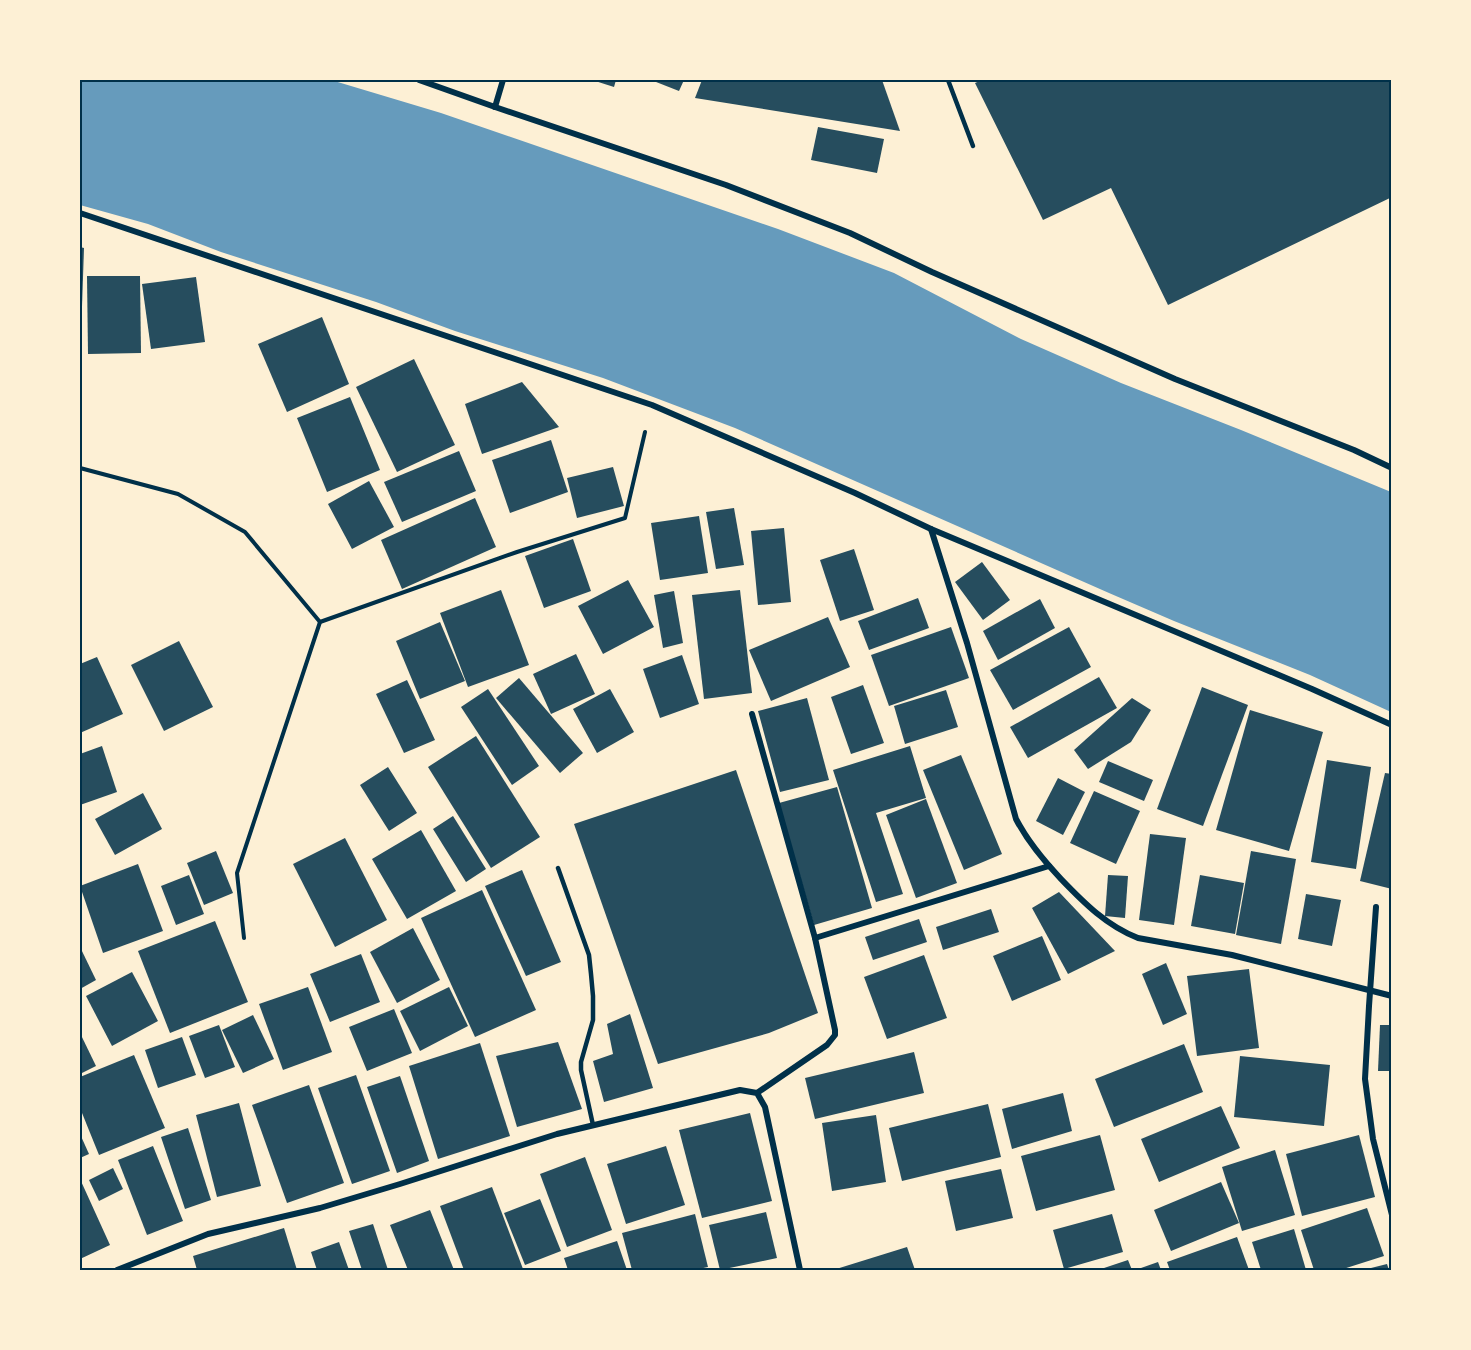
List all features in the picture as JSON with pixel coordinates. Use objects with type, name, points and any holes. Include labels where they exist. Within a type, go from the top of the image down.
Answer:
[{"type":"street","points":[[419,80],[726,185],[850,233],[932,272],[1154,370],[1354,450],[1392,468]]},
{"type":"street","points":[[495,107],[503,80]]},
{"type":"street","points":[[80,213],[652,405],[931,529],[1312,689],[1392,725]]},
{"type":"street","points":[[931,529],[967,643],[1016,819],[1025,837],[1084,903],[1124,933],[1138,938],[1232,955],[1392,996]]},
{"type":"street","points":[[117,1270],[207,1234],[320,1208],[557,1134],[740,1090],[757,1093],[827,1045],[836,1030],[815,938],[752,714]]},
{"type":"street","points":[[815,938],[1049,866]]},
{"type":"street","points":[[1376,907],[1365,1079],[1373,1139],[1392,1215]]},
{"type":"street","points":[[757,1093],[765,1107],[800,1270]]},
{"type":"lane","points":[[948,80],[973,146]]},
{"type":"lane","points":[[558,868],[589,955],[593,1020],[581,1062],[581,1070],[593,1125]]},
{"type":"path","points":[[320,622],[517,552],[625,518],[652,405]]},
{"type":"path","points":[[80,468],[178,494],[245,532],[320,622]]},
{"type":"path","points":[[244,938],[237,873],[320,622]]},
{"type":"water","points":[[80,80],[331,80],[441,113],[778,229],[894,273],[1021,339],[1121,383],[1391,492],[1391,712],[1310,675],[1109,593],[735,428],[603,378],[221,252],[148,224],[80,205]]},
{"type":"building","points":[[592,80],[616,80],[614,87]]},
{"type":"building","points":[[651,80],[684,80],[679,91]]},
{"type":"building","points":[[702,80],[882,80],[900,131],[695,98]]},
{"type":"building","points":[[982,80],[1392,80],[1392,197],[1168,305],[1111,188],[1043,220],[975,83]]},
{"type":"building","points":[[818,127],[884,139],[877,173],[811,160]]},
{"type":"building","points":[[80,247],[84,248],[81,336],[80,336]]},
{"type":"building","points":[[87,276],[140,276],[141,353],[88,354]]},
{"type":"building","points":[[196,277],[205,342],[151,349],[142,284]]},
{"type":"building","points":[[322,317],[349,384],[287,412],[258,344]]},
{"type":"building","points":[[414,359],[455,445],[397,472],[356,387]]},
{"type":"building","points":[[522,382],[559,427],[482,454],[465,404]]},
{"type":"building","points":[[350,397],[380,470],[327,492],[297,418]]},
{"type":"building","points":[[551,440],[568,492],[510,513],[492,460]]},
{"type":"building","points":[[459,451],[476,491],[402,522],[384,482]]},
{"type":"building","points":[[613,467],[624,506],[577,518],[567,478]]},
{"type":"building","points":[[369,481],[394,527],[352,549],[328,504]]},
{"type":"building","points":[[475,498],[496,547],[402,589],[381,540]]},
{"type":"building","points":[[734,508],[744,565],[716,569],[706,512]]},
{"type":"building","points":[[699,516],[708,573],[660,580],[651,523]]},
{"type":"building","points":[[784,528],[791,602],[758,605],[751,531]]},
{"type":"building","points":[[573,539],[591,591],[544,608],[525,556]]},
{"type":"building","points":[[854,549],[874,610],[840,621],[820,560]]},
{"type":"building","points":[[982,562],[1010,600],[983,620],[955,582]]},
{"type":"building","points":[[628,580],[654,627],[603,654],[578,606]]},
{"type":"building","points":[[501,590],[529,665],[468,687],[440,613]]},
{"type":"building","points":[[740,590],[752,693],[704,699],[692,595]]},
{"type":"building","points":[[674,591],[683,643],[663,648],[654,595]]},
{"type":"building","points":[[918,598],[929,628],[869,650],[858,621]]},
{"type":"building","points":[[1040,599],[1055,628],[998,660],[983,631]]},
{"type":"building","points":[[828,617],[850,667],[771,701],[749,650]]},
{"type":"building","points":[[440,622],[465,681],[420,699],[396,641]]},
{"type":"building","points":[[951,627],[969,678],[889,706],[871,655]]},
{"type":"building","points":[[1069,627],[1091,667],[1013,710],[990,670]]},
{"type":"building","points":[[179,641],[213,707],[164,731],[131,665]]},
{"type":"building","points":[[576,654],[595,694],[551,714],[533,674]]},
{"type":"building","points":[[682,655],[699,704],[660,718],[643,669]]},
{"type":"building","points":[[97,657],[123,714],[80,733],[80,664]]},
{"type":"building","points":[[1099,677],[1117,708],[1028,758],[1010,727]]},
{"type":"building","points":[[519,678],[583,753],[560,773],[496,698]]},
{"type":"building","points":[[407,680],[435,740],[404,753],[376,694]]},
{"type":"building","points":[[863,685],[884,743],[851,754],[831,697]]},
{"type":"building","points":[[1202,687],[1248,705],[1203,826],[1157,809]]},
{"type":"building","points":[[488,689],[539,766],[512,785],[461,707]]},
{"type":"building","points":[[610,689],[634,732],[597,753],[573,709]]},
{"type":"building","points":[[946,690],[958,727],[905,744],[894,706]]},
{"type":"building","points":[[807,698],[829,780],[780,792],[758,711]]},
{"type":"building","points":[[1132,698],[1151,710],[1131,742],[1088,769],[1074,750]]},
{"type":"building","points":[[1250,710],[1323,732],[1289,851],[1216,830]]},
{"type":"building","points":[[476,736],[540,837],[491,868],[428,767]]},
{"type":"building","points":[[102,746],[117,792],[80,805],[80,754]]},
{"type":"building","points":[[910,746],[926,798],[876,813],[903,894],[876,902],[833,770]]},
{"type":"building","points":[[961,755],[1002,854],[964,870],[923,770]]},
{"type":"building","points":[[1327,760],[1371,767],[1356,869],[1311,862]]},
{"type":"building","points":[[1108,761],[1153,780],[1144,801],[1099,782]]},
{"type":"building","points":[[388,767],[417,813],[389,831],[360,785]]},
{"type":"building","points":[[736,770],[818,1013],[769,1033],[658,1064],[574,824]]},
{"type":"building","points":[[1385,773],[1392,774],[1392,889],[1360,881]]},
{"type":"building","points":[[1058,778],[1085,792],[1063,835],[1036,821]]},
{"type":"building","points":[[837,787],[872,908],[814,925],[779,803]]},
{"type":"building","points":[[1094,791],[1140,811],[1116,864],[1070,843]]},
{"type":"building","points":[[143,793],[162,829],[115,855],[95,819]]},
{"type":"building","points":[[926,799],[957,883],[916,898],[886,815]]},
{"type":"building","points":[[453,816],[486,869],[466,882],[433,829]]},
{"type":"building","points":[[421,830],[456,891],[407,919],[372,859]]},
{"type":"building","points":[[1150,834],[1186,838],[1174,925],[1139,920]]},
{"type":"building","points":[[345,838],[387,920],[335,947],[293,864]]},
{"type":"building","points":[[216,851],[233,893],[204,905],[187,863]]},
{"type":"building","points":[[1251,851],[1296,859],[1281,944],[1236,935]]},
{"type":"building","points":[[138,864],[163,931],[103,953],[80,886]]},
{"type":"building","points":[[522,870],[561,962],[526,976],[485,886]]},
{"type":"building","points":[[189,875],[204,914],[176,925],[161,886]]},
{"type":"building","points":[[1108,875],[1128,876],[1125,918],[1105,916]]},
{"type":"building","points":[[1200,875],[1244,883],[1235,934],[1191,926]]},
{"type":"building","points":[[482,890],[536,1010],[475,1037],[421,918]]},
{"type":"building","points":[[1059,892],[1115,951],[1068,974],[1032,908]]},
{"type":"building","points":[[1306,894],[1341,900],[1332,946],[1298,939]]},
{"type":"building","points":[[991,909],[999,932],[943,950],[936,927]]},
{"type":"building","points":[[919,919],[927,942],[873,960],[865,937]]},
{"type":"building","points":[[215,921],[248,1002],[170,1033],[138,951]]},
{"type":"building","points":[[413,928],[440,980],[397,1003],[370,952]]},
{"type":"building","points":[[1042,936],[1061,980],[1012,1001],[993,956]]},
{"type":"building","points":[[80,947],[96,980],[80,989]]},
{"type":"building","points":[[361,954],[380,1002],[330,1022],[310,974]]},
{"type":"building","points":[[924,955],[947,1018],[887,1039],[864,977]]},
{"type":"building","points":[[1166,963],[1187,1014],[1163,1025],[1142,974]]},
{"type":"building","points":[[1249,969],[1259,1048],[1197,1056],[1187,976]]},
{"type":"building","points":[[132,972],[158,1021],[112,1046],[86,996]]},
{"type":"building","points":[[308,987],[332,1052],[283,1070],[259,1004]]},
{"type":"building","points":[[449,987],[468,1026],[420,1051],[400,1011]]},
{"type":"building","points":[[394,1009],[412,1053],[367,1071],[349,1027]]},
{"type":"building","points":[[630,1014],[653,1088],[604,1102],[593,1061],[613,1054],[607,1024]]},
{"type":"building","points":[[253,1015],[274,1059],[243,1073],[222,1030]]},
{"type":"building","points":[[219,1025],[235,1067],[205,1078],[189,1036]]},
{"type":"building","points":[[1380,1025],[1392,1025],[1392,1071],[1378,1071]]},
{"type":"building","points":[[80,1033],[96,1066],[80,1074]]},
{"type":"building","points":[[182,1037],[196,1075],[158,1088],[145,1050]]},
{"type":"building","points":[[558,1042],[582,1109],[517,1127],[496,1056]]},
{"type":"building","points":[[480,1043],[510,1136],[438,1159],[409,1066]]},
{"type":"building","points":[[1184,1044],[1203,1092],[1114,1127],[1095,1079]]},
{"type":"building","points":[[914,1052],[924,1093],[815,1119],[805,1078]]},
{"type":"building","points":[[134,1055],[165,1128],[99,1155],[80,1108],[80,1077]]},
{"type":"building","points":[[1240,1056],[1330,1065],[1324,1126],[1234,1117]]},
{"type":"building","points":[[356,1075],[390,1171],[352,1184],[318,1088]]},
{"type":"building","points":[[400,1076],[429,1161],[397,1173],[367,1087]]},
{"type":"building","points":[[309,1085],[344,1183],[287,1203],[252,1105]]},
{"type":"building","points":[[1063,1093],[1072,1131],[1012,1149],[1002,1109]]},
{"type":"building","points":[[239,1103],[261,1186],[217,1197],[196,1115]]},
{"type":"building","points":[[988,1104],[1001,1157],[902,1181],[889,1128]]},
{"type":"building","points":[[1221,1106],[1240,1148],[1159,1182],[1141,1139]]},
{"type":"building","points":[[750,1113],[772,1201],[702,1218],[679,1130]]},
{"type":"building","points":[[876,1115],[886,1182],[832,1191],[822,1123]]},
{"type":"building","points":[[188,1128],[211,1200],[185,1209],[161,1137]]},
{"type":"building","points":[[80,1134],[89,1154],[80,1158]]},
{"type":"building","points":[[1100,1135],[1115,1190],[1036,1211],[1021,1156]]},
{"type":"building","points":[[1359,1135],[1375,1197],[1302,1216],[1286,1154]]},
{"type":"building","points":[[153,1146],[183,1221],[147,1235],[118,1160]]},
{"type":"building","points":[[666,1146],[685,1205],[626,1224],[607,1164]]},
{"type":"building","points":[[1275,1150],[1295,1215],[1242,1231],[1222,1167]]},
{"type":"building","points":[[585,1157],[612,1230],[567,1247],[540,1174]]},
{"type":"building","points":[[113,1168],[123,1189],[99,1201],[89,1180]]},
{"type":"building","points":[[1001,1169],[1013,1218],[956,1231],[945,1181]]},
{"type":"building","points":[[80,1179],[110,1245],[80,1259]]},
{"type":"building","points":[[1221,1182],[1239,1223],[1171,1251],[1154,1210]]},
{"type":"building","points":[[492,1187],[523,1269],[464,1270],[440,1206]]},
{"type":"building","points":[[540,1199],[561,1251],[525,1265],[504,1213]]},
{"type":"building","points":[[1367,1208],[1384,1256],[1340,1270],[1314,1270],[1301,1230]]},
{"type":"building","points":[[430,1210],[454,1270],[408,1270],[390,1225]]},
{"type":"building","points":[[766,1212],[777,1258],[720,1270],[709,1225]]},
{"type":"building","points":[[695,1214],[708,1267],[694,1270],[632,1270],[622,1233]]},
{"type":"building","points":[[1112,1214],[1123,1252],[1064,1269],[1053,1230]]},
{"type":"building","points":[[373,1224],[388,1270],[362,1270],[349,1231]]},
{"type":"building","points":[[284,1228],[297,1270],[197,1270],[193,1256]]},
{"type":"building","points":[[1294,1229],[1306,1270],[1261,1270],[1252,1242]]},
{"type":"building","points":[[1237,1237],[1249,1270],[1170,1270],[1167,1262]]},
{"type":"building","points":[[617,1241],[627,1270],[568,1270],[564,1258]]},
{"type":"building","points":[[339,1242],[349,1270],[317,1270],[311,1252]]},
{"type":"building","points":[[907,1247],[915,1270],[833,1270]]},
{"type":"building","points":[[1128,1260],[1132,1270],[1098,1270]]},
{"type":"building","points":[[1158,1262],[1161,1270],[1141,1270],[1141,1268]]},
{"type":"building","points":[[1387,1264],[1389,1270],[1363,1270]]}]
